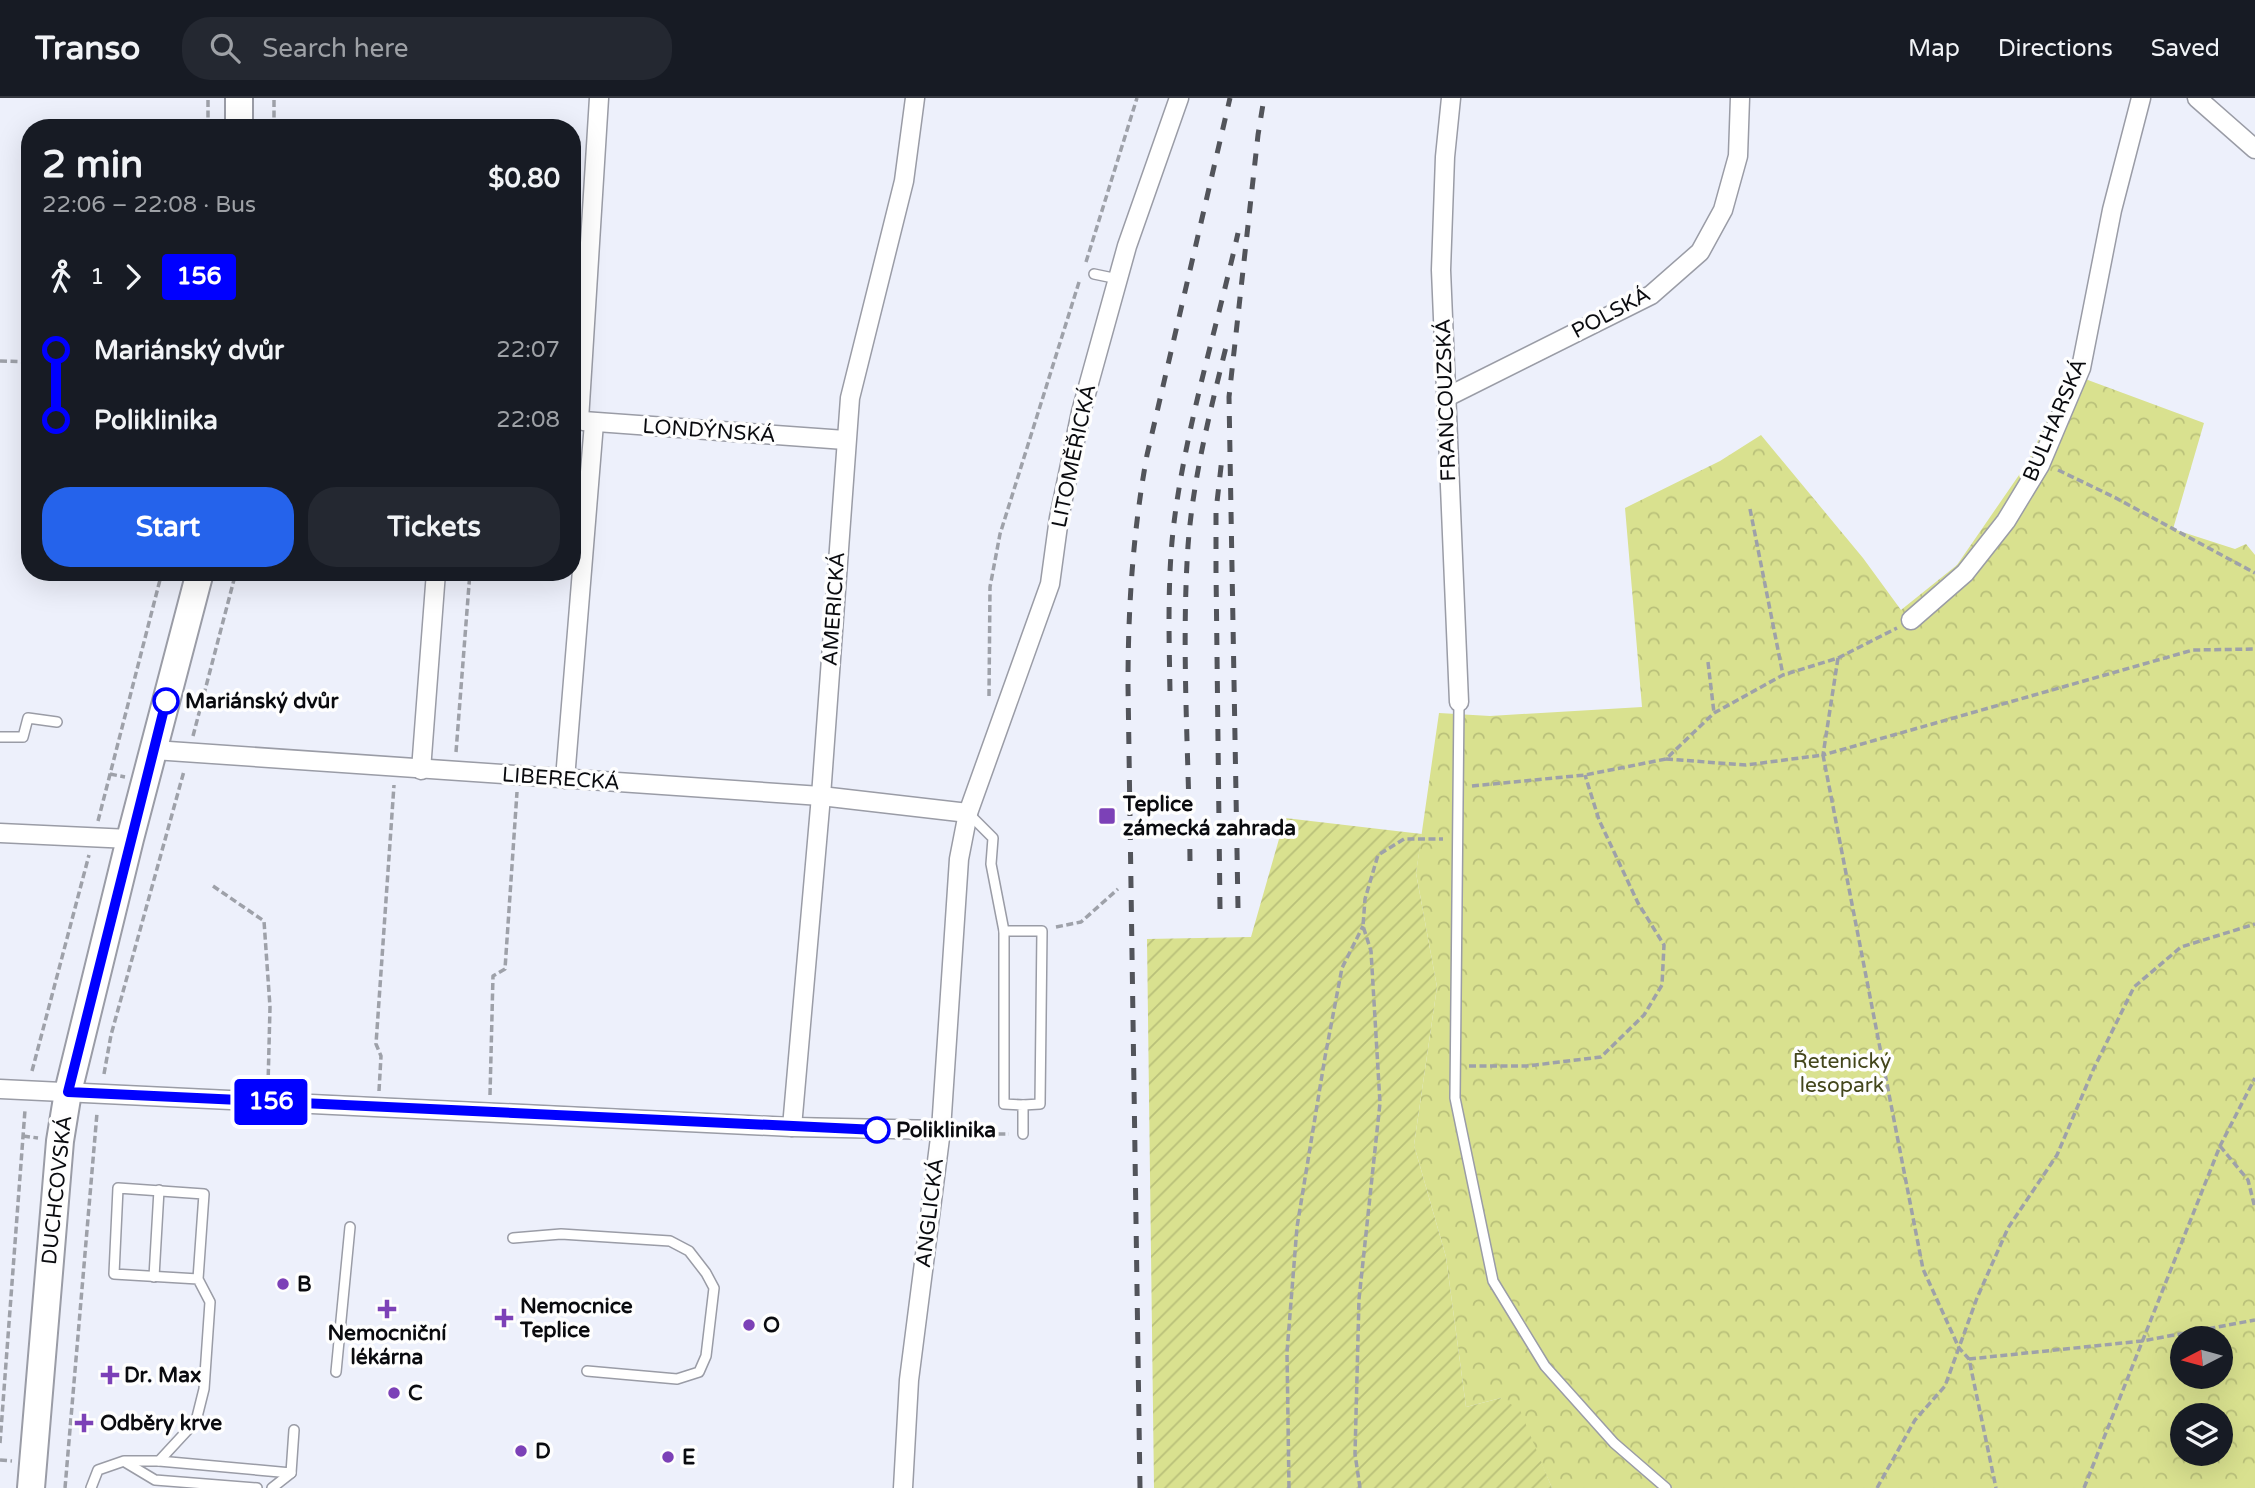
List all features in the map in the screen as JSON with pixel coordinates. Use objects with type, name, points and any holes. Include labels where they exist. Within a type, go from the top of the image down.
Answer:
[{"type":"street","points":[[239,98],[239,119]]},
{"type":"street","points":[[581,442],[599,98]]},
{"type":"street","name":"AMERICKÁ","points":[[792,1127],[821,796],[850,398],[904,181],[915,98]]},
{"type":"street","name":"LITOMĚŘICKÁ","points":[[968,813],[1050,584],[1059,518],[1081,412],[1127,246],[1179,98]]},
{"type":"street","name":"FRANCOUZSKÁ","points":[[1451,98],[1445,157],[1441,270],[1459,702]]},
{"type":"street","name":"POLSKÁ","points":[[1445,398],[1651,295],[1700,252],[1723,210],[1738,156],[1740,98]]},
{"type":"street","name":"BULHARSKÁ","points":[[1911,620],[1965,573],[2006,521],[2040,465],[2081,368],[2112,210],[2141,98]]},
{"type":"street","points":[[2197,98],[2255,149]]},
{"type":"street","name":"LONDÝNSKÁ","points":[[582,421],[845,440]]},
{"type":"street","name":"DUCHCOVSKÁ","points":[[31,1488],[60,1141],[68,1092],[130,839],[198,581]]},
{"type":"street","points":[[421,770],[435,581]]},
{"type":"street","points":[[565,779],[574,581]]},
{"type":"street","name":"LIBERECKÁ","points":[[154,750],[821,796],[968,813]]},
{"type":"street","name":"ANGLICKÁ","points":[[903,1488],[909,1380],[941,1130],[959,859],[968,813]]},
{"type":"street","points":[[0,833],[130,839]]},
{"type":"street","points":[[0,1089],[792,1127],[941,1130]]},
{"type":"lane","points":[[1094,274],[1118,279]]},
{"type":"lane","points":[[1459,702],[1455,1098],[1493,1281],[1545,1366],[1614,1443],[1666,1488]]},
{"type":"lane","points":[[0,737],[23,737],[28,718],[57,722]]},
{"type":"lane","points":[[968,813],[993,838],[991,864],[1004,931],[1004,1104],[1040,1104],[1042,931],[1004,931]]},
{"type":"lane","points":[[1023,1105],[1023,1134]]},
{"type":"lane","points":[[159,1461],[196,1421],[204,1389],[210,1301],[198,1279],[204,1194],[118,1188],[114,1275],[198,1279]]},
{"type":"lane","points":[[153,1277],[159,1190]]},
{"type":"lane","points":[[335,1372],[350,1227]]},
{"type":"lane","points":[[513,1238],[561,1234],[670,1241],[689,1251],[706,1273],[713,1288],[706,1356],[699,1372],[677,1379],[587,1371]]},
{"type":"lane","points":[[272,1488],[291,1472],[294,1430]]},
{"type":"lane","points":[[124,1461],[155,1480],[257,1488]]},
{"type":"lane","points":[[91,1488],[98,1470],[124,1461],[159,1461],[291,1472]]},
{"type":"path","points":[[208,98],[208,119]]},
{"type":"path","points":[[274,98],[274,119]]},
{"type":"path","points":[[989,704],[990,587],[1000,534],[1137,98]]},
{"type":"path","points":[[0,361],[21,362]]},
{"type":"path","points":[[2040,465],[2053,468],[2114,497],[2255,573]]},
{"type":"path","points":[[1750,509],[1783,675]]},
{"type":"path","points":[[0,1443],[27,1090],[160,581]]},
{"type":"path","points":[[65,1488],[93,1142],[100,1094],[111,1035],[234,581]]},
{"type":"path","points":[[455,772],[469,581]]},
{"type":"path","points":[[1666,759],[1714,713],[1783,675],[1838,658],[1911,620]]},
{"type":"path","points":[[1458,788],[1585,775],[1666,759],[1746,765],[1823,755],[2193,650],[2255,649]]},
{"type":"path","points":[[1838,658],[1823,755],[1923,1269],[1959,1348],[1969,1359],[1996,1488]]},
{"type":"path","points":[[1708,662],[1714,713]]},
{"type":"path","points":[[377,1107],[381,1056],[376,1044],[395,768]]},
{"type":"path","points":[[1456,1067],[1527,1066],[1601,1057],[1644,1015],[1662,985],[1664,945],[1638,902],[1599,820],[1585,775]]},
{"type":"path","points":[[489,1112],[493,976],[505,969],[518,776]]},
{"type":"path","points":[[1360,1488],[1355,1454],[1359,1300],[1380,1103],[1371,951],[1363,926],[1365,899],[1378,855],[1404,839],[1458,839]]},
{"type":"path","points":[[213,886],[264,921],[270,1007],[267,1102]]},
{"type":"path","points":[[1042,931],[1081,922],[1118,889]]},
{"type":"path","points":[[1877,1488],[1914,1420],[1945,1386],[1977,1298],[2008,1228],[2057,1155],[2094,1068],[2134,987],[2181,947],[2255,924]]},
{"type":"path","points":[[1289,1488],[1287,1352],[1297,1227],[1342,968],[1363,926]]},
{"type":"path","points":[[2084,1488],[2220,1146],[2255,1078]]},
{"type":"path","points":[[970,1134],[1023,1134]]},
{"type":"path","points":[[2220,1146],[2248,1180],[2255,1208]]},
{"type":"path","points":[[1969,1359],[2142,1341],[2255,1320]]},
{"type":"green space","name":"Řetenický lesopark","points":[[2069,373],[2204,423],[2173,529],[2235,549],[2246,544],[2255,555],[2255,1488],[1552,1488],[1536,1451],[1501,1398],[1466,1407],[1446,1257],[1414,1145],[1437,987],[1416,873],[1439,713],[1490,716],[1642,707],[1625,508],[1720,461],[1761,435],[1863,558],[1901,610],[1957,565],[2028,462]]},
{"type":"green space","points":[[1285,818],[1422,834],[1416,873],[1437,987],[1414,1145],[1446,1257],[1466,1407],[1501,1398],[1520,1410],[1552,1488],[1154,1488],[1147,939],[1251,937]]},
{"type":"railway","points":[[1140,1488],[1128,685],[1130,598],[1138,512],[1147,455],[1230,98]]},
{"type":"railway","points":[[1238,908],[1229,397],[1264,98]]},
{"type":"railway","points":[[1170,691],[1170,581],[1175,515],[1195,408],[1238,233]]},
{"type":"railway","points":[[1190,861],[1185,664],[1188,546],[1198,470],[1226,347]]},
{"type":"railway","points":[[1220,909],[1216,511],[1222,458]]},
{"type":"bus line","name":"156","points":[[166,701],[68,1092],[877,1130]]},
{"type":"place","name":"Mariánský dvůr","points":[[166,701]]},
{"type":"place","name":"Teplice zámecká zahrada","points":[[1107,816]]},
{"type":"place","name":"Poliklinika","points":[[877,1130]]},
{"type":"place","name":"B","points":[[283,1284]]},
{"type":"place","name":"Nemocniční lékárna","points":[[387,1309]]},
{"type":"place","name":"Nemocnice Teplice","points":[[504,1318]]},
{"type":"place","name":"O","points":[[749,1325]]},
{"type":"place","name":"Dr. Max","points":[[110,1375]]},
{"type":"place","name":"C","points":[[394,1393]]},
{"type":"place","name":"Odběry krve","points":[[84,1423]]},
{"type":"place","name":"D","points":[[521,1451]]},
{"type":"place","name":"E","points":[[668,1457]]}]
